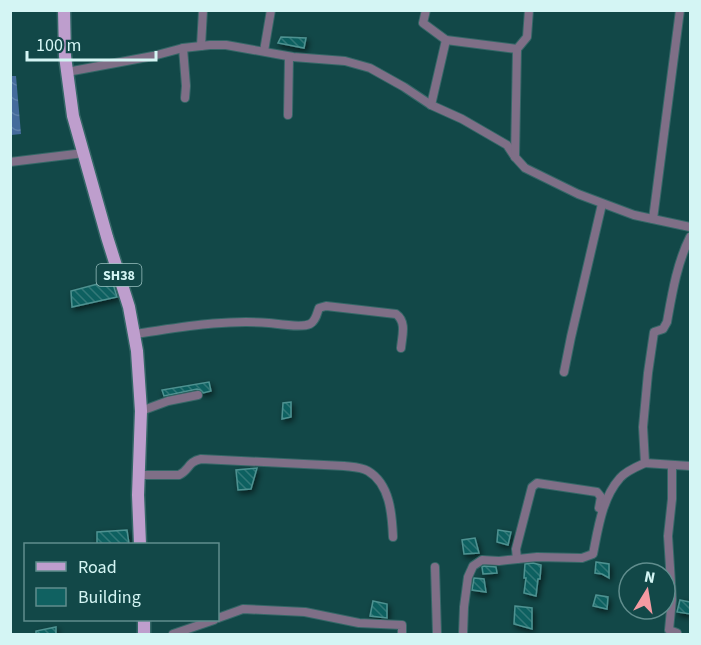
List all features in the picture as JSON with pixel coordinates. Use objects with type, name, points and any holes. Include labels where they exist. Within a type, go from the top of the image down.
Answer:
[{"type":"main road","name":"SH38","points":[[64,10],[65,56],[73,116],[129,307],[137,351],[141,411],[140,543]]},
{"type":"street","points":[[201,46],[203,10]]},
{"type":"street","points":[[264,51],[271,10]]},
{"type":"street","points":[[426,10],[423,23],[446,40],[517,49]]},
{"type":"street","points":[[515,157],[517,49],[527,37],[529,10]]},
{"type":"street","points":[[653,219],[680,10]]},
{"type":"street","points":[[431,105],[446,40]]},
{"type":"street","points":[[67,72],[183,48],[226,45],[289,57],[345,61],[370,68],[431,105],[462,119],[507,145],[525,168],[578,194],[634,215],[690,227]]},
{"type":"street","points":[[183,48],[185,98]]},
{"type":"street","points":[[288,115],[289,57]]},
{"type":"street","points":[[10,162],[84,153]]},
{"type":"street","points":[[564,372],[602,204]]},
{"type":"street","points":[[645,463],[643,427],[654,332],[663,329],[667,322],[678,272],[690,237]]},
{"type":"street","points":[[134,334],[224,323],[309,325],[314,321],[319,308],[326,306],[396,314],[403,322],[401,348]]},
{"type":"street","points":[[141,411],[168,401],[198,395]]},
{"type":"street","points":[[139,475],[183,474],[194,460],[201,459],[344,466],[367,470],[383,486],[392,512],[393,537]]},
{"type":"street","points":[[463,634],[464,607],[468,577],[472,566],[482,560],[500,561],[537,557],[582,558],[593,554],[603,509],[621,477],[645,463],[690,466]]},
{"type":"street","points":[[672,465],[672,499],[668,536],[672,599],[669,630],[676,634]]},
{"type":"street","points":[[517,559],[516,549],[532,487],[537,483],[597,492],[601,497],[599,508],[603,509]]},
{"type":"street","points":[[435,567],[437,634]]},
{"type":"street","points":[[219,618],[243,609],[305,612],[359,623],[402,625],[402,634]]},
{"type":"street","points":[[173,634],[210,621]]},
{"type":"water","points":[[11,76],[16,76],[21,134],[11,135]]},
{"type":"building","points":[[281,37],[306,38],[304,48],[278,43]]},
{"type":"building","points":[[111,277],[117,297],[72,307],[71,291],[109,281],[108,278]]},
{"type":"building","points":[[209,382],[211,391],[203,393],[197,389],[164,396],[162,390]]},
{"type":"building","points":[[291,402],[291,417],[282,419],[283,403]]},
{"type":"building","points":[[257,468],[251,489],[238,490],[236,470]]},
{"type":"building","points":[[127,530],[129,543],[97,543],[97,532]]},
{"type":"building","points":[[498,530],[511,532],[508,545],[497,542]]},
{"type":"building","points":[[475,538],[479,553],[464,554],[462,540]]},
{"type":"building","points":[[596,562],[609,564],[609,578],[595,573]]},
{"type":"building","points":[[525,564],[541,565],[536,596],[524,593]]},
{"type":"building","points":[[482,567],[496,567],[497,573],[483,574]]},
{"type":"building","points":[[474,578],[484,579],[486,592],[472,590]]},
{"type":"building","points":[[596,595],[608,597],[607,609],[593,606]]},
{"type":"building","points":[[680,600],[690,602],[690,614],[677,612]]},
{"type":"building","points":[[373,601],[387,604],[387,618],[370,616]]},
{"type":"building","points":[[515,606],[532,608],[532,629],[514,624]]},
{"type":"building","points":[[56,627],[56,634],[36,634],[36,631]]}]
